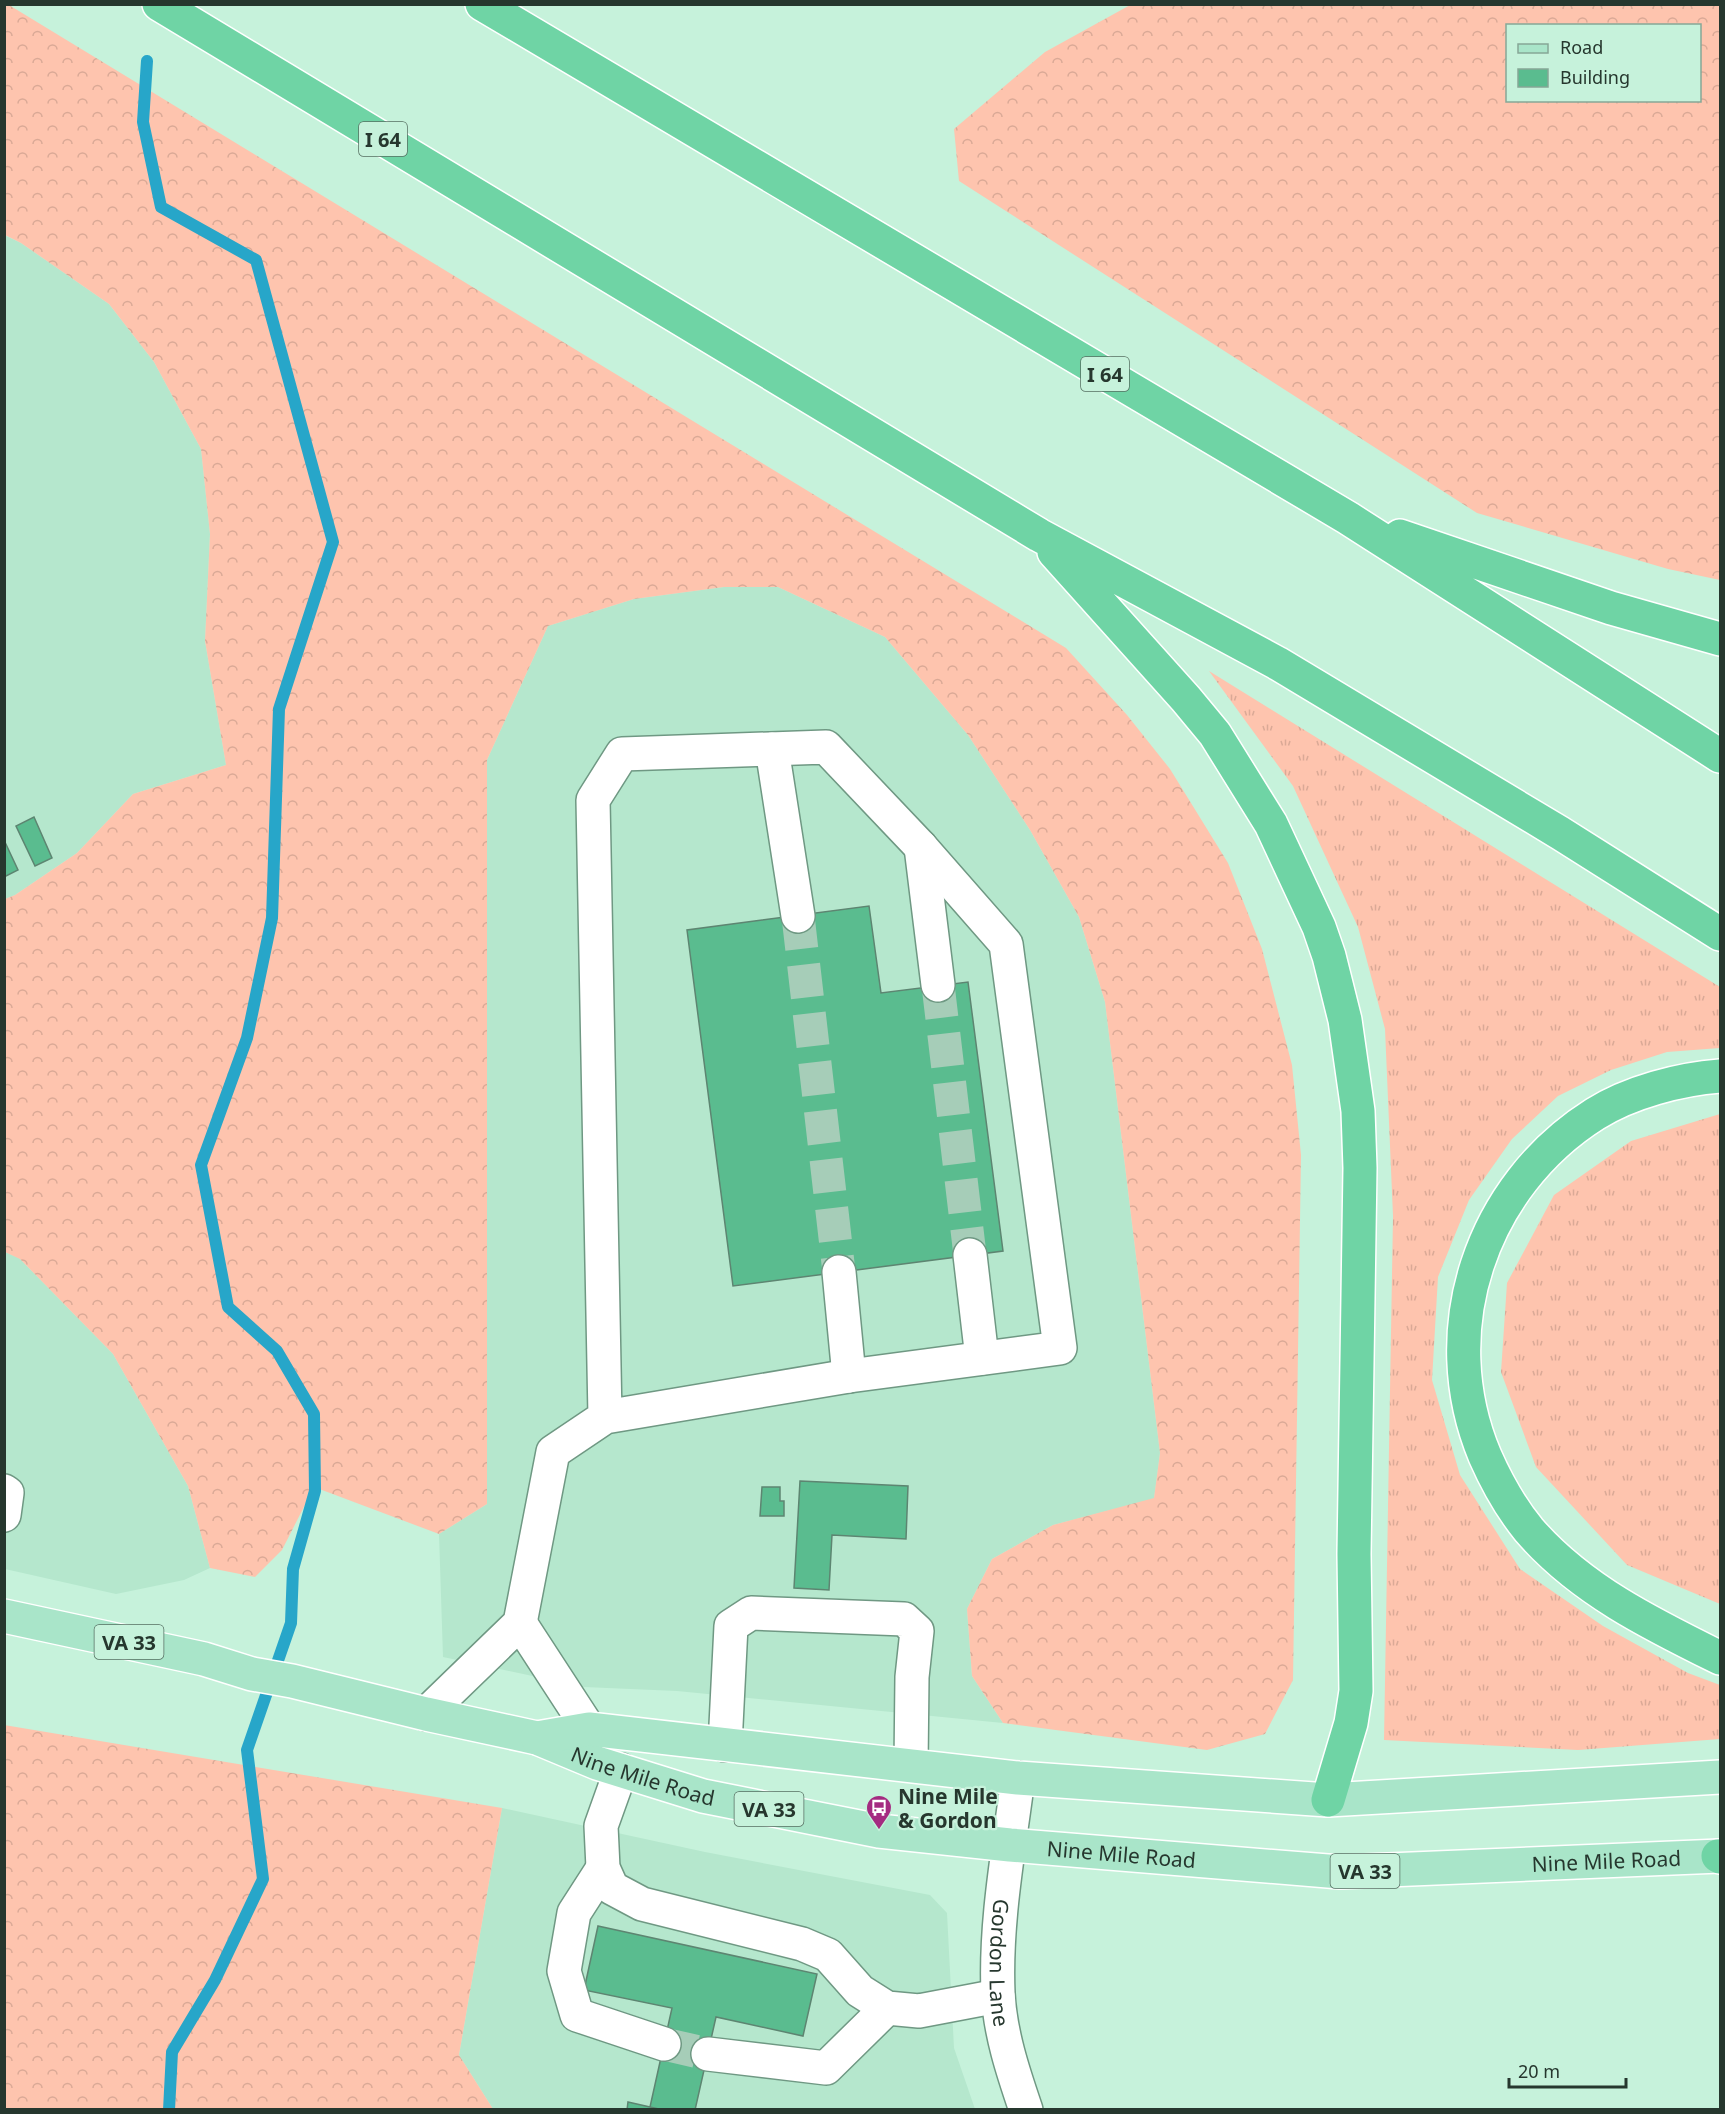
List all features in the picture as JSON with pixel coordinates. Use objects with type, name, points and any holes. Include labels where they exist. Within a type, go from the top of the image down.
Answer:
[{"type":"highway","name":"I 64","points":[[159,4],[1039,535],[1277,663],[1560,832],[1720,934]]},
{"type":"highway","name":"I 64","points":[[482,4],[1348,518],[1720,756]]},
{"type":"highway","points":[[1348,518],[1611,608],[1720,639]]},
{"type":"highway","points":[[1039,535],[1186,699],[1221,744],[1271,824],[1319,927],[1329,956],[1345,1020],[1358,1111],[1360,1168],[1354,1554],[1356,1691],[1351,1723],[1328,1800]]},
{"type":"highway","points":[[1720,1076],[1704,1077],[1644,1091],[1596,1113],[1554,1145],[1524,1177],[1499,1214],[1481,1254],[1468,1295],[1464,1329],[1464,1375],[1469,1410],[1476,1434],[1496,1481],[1528,1529],[1590,1585],[1645,1621],[1720,1658]]},
{"type":"main road","name":"Nine Mile Road","points":[[4,1616],[204,1659],[252,1674],[292,1681],[537,1738],[597,1762],[703,1796],[879,1831],[1010,1845],[1340,1872],[1720,1856]]},
{"type":"main road","name":"Nine Mile Road","points":[[537,1738],[589,1729],[1018,1778],[1328,1800],[1720,1777]]},
{"type":"street","points":[[426,1714],[520,1623],[553,1452],[605,1417],[849,1376],[1060,1348],[1006,944],[921,848],[826,747],[622,754],[593,800],[605,1417]]},
{"type":"street","points":[[772,749],[798,916]]},
{"type":"street","points":[[921,848],[938,985]]},
{"type":"street","points":[[970,1255],[982,1358]]},
{"type":"street","points":[[839,1272],[849,1376]]},
{"type":"street","points":[[4,1491],[7,1493],[4,1515]]},
{"type":"street","points":[[725,1744],[731,1626],[751,1613],[904,1619],[917,1631],[912,1677],[911,1766]]},
{"type":"street","points":[[520,1623],[589,1729]]},
{"type":"street","points":[[621,1770],[601,1826],[603,1868],[612,1888],[642,1904],[802,1944],[828,1955],[860,1991],[887,2008],[919,2011],[998,1996]]},
{"type":"street","name":"Gordon Lane","points":[[1018,1778],[998,1930],[998,1996],[1009,2061],[1026,2109]]},
{"type":"street","points":[[603,1868],[574,1913],[564,1971],[577,2015],[664,2044]]},
{"type":"street","points":[[708,2054],[826,2068],[887,2008]]},
{"type":"shaded area","points":[[4,235],[21,243],[109,304],[154,362],[201,449],[210,534],[205,641],[226,765],[133,794],[77,853],[15,895],[5,899]]},
{"type":"shaded area","points":[[724,587],[778,587],[885,637],[968,735],[1030,830],[1079,917],[1105,1002],[1160,1453],[1154,1499],[1053,1525],[992,1559],[967,1609],[972,1676],[1003,1723],[677,1691],[584,1687],[443,1657],[439,1534],[487,1504],[487,760],[548,626],[634,599]]},
{"type":"shaded area","points":[[5,1252],[19,1258],[113,1354],[188,1486],[210,1568],[184,1580],[116,1594],[5,1569]]},
{"type":"shaded area","points":[[502,1808],[705,1852],[930,1895],[947,1913],[954,2048],[975,2109],[493,2109],[459,2055]]},
{"type":"green space","points":[[1132,4],[1720,5],[1720,580],[1668,569],[1477,513],[959,181],[954,129],[1045,52]]},
{"type":"green space","points":[[4,5],[9,5],[1066,648],[1127,715],[1170,769],[1228,863],[1262,949],[1292,1065],[1301,1155],[1293,1680],[1265,1734],[1207,1750],[1003,1723],[972,1676],[967,1609],[992,1559],[1053,1525],[1154,1498],[1160,1453],[1105,1002],[1079,917],[1030,830],[968,735],[885,637],[778,587],[724,587],[634,599],[548,626],[487,760],[487,1504],[439,1534],[314,1487],[282,1550],[255,1577],[210,1568],[188,1486],[113,1354],[20,1259],[5,1252],[5,899],[15,895],[77,853],[133,794],[226,765],[205,641],[210,534],[201,449],[154,362],[109,304],[21,243],[5,235]]},
{"type":"green space","points":[[1209,671],[1720,987],[1720,1048],[1667,1052],[1611,1070],[1558,1096],[1512,1139],[1469,1200],[1438,1277],[1432,1380],[1460,1475],[1520,1569],[1603,1626],[1688,1673],[1720,1685],[1720,1739],[1578,1750],[1384,1740],[1393,1216],[1385,1029],[1358,927],[1293,786]]},
{"type":"green space","points":[[1720,1114],[1720,1604],[1627,1565],[1536,1467],[1501,1372],[1507,1283],[1554,1195],[1631,1141]]},
{"type":"green space","points":[[4,1725],[502,1808],[459,2055],[493,2109],[5,2109]]},
{"type":"building","points":[[34,817],[52,858],[35,866],[16,826]]},
{"type":"building","points":[[4,840],[18,870],[4,877]]},
{"type":"building","points":[[869,906],[881,993],[968,982],[1003,1251],[733,1286],[687,930]]},
{"type":"building","points":[[800,1481],[908,1486],[906,1539],[832,1535],[829,1590],[794,1588]]},
{"type":"building","points":[[762,1487],[780,1487],[780,1501],[784,1501],[784,1516],[760,1516]]},
{"type":"building","points":[[598,1926],[817,1974],[803,2036],[716,2017],[695,2110],[663,2110],[650,2107],[672,2008],[584,1990]]},
{"type":"building","points":[[628,2102],[650,2107],[663,2110],[627,2110]]},
{"type":"waterway","points":[[147,61],[143,122],[161,207],[256,260],[333,542],[279,709],[272,918],[247,1038],[201,1165],[228,1307],[277,1351],[314,1414],[315,1491],[293,1569],[291,1623],[247,1750],[263,1879],[215,1980],[172,2052],[169,2110]]},
{"type":"tunnel","points":[[798,916],[839,1272]]},
{"type":"tunnel","points":[[938,985],[970,1255]]},
{"type":"tunnel","points":[[664,2044],[708,2054]]},
{"type":"place","name":"Nine Mile & Gordon","points":[[879,1831]]}]
